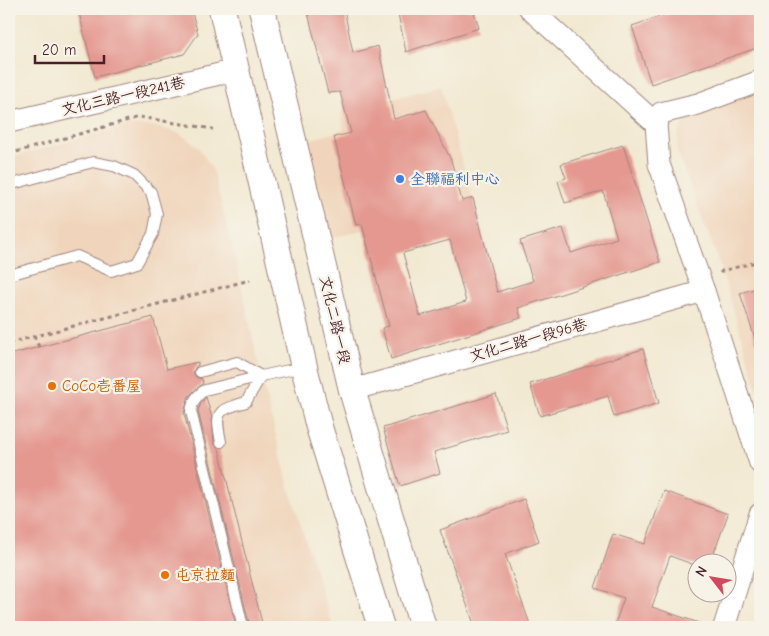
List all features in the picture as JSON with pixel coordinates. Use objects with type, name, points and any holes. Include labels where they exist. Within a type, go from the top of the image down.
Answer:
[{"type":"street","points":[[222,9],[319,427],[381,627]]},
{"type":"street","name":"文化二路一段","points":[[262,9],[352,390],[423,627]]},
{"type":"street","points":[[530,9],[656,124]]},
{"type":"street","name":"文化三路一段241巷","points":[[9,122],[237,70]]},
{"type":"street","points":[[760,81],[698,104],[661,114],[656,124],[660,164],[760,463]]},
{"type":"street","name":"文化二路一段96巷","points":[[352,390],[704,291]]},
{"type":"street","points":[[724,627],[760,514]]},
{"type":"lane","points":[[9,185],[93,162],[114,166],[134,175],[151,192],[157,214],[153,234],[137,263],[111,271],[77,256],[9,275]]},
{"type":"lane","points":[[200,372],[237,362],[260,376]]},
{"type":"lane","points":[[243,627],[191,411],[192,402],[205,390],[304,366]]},
{"type":"lane","points":[[221,442],[217,422],[218,415],[230,406],[246,402],[260,376]]},
{"type":"path","points":[[9,154],[139,117],[213,129]]},
{"type":"path","points":[[704,291],[722,271],[760,261]]},
{"type":"path","points":[[9,343],[250,280]]},
{"type":"path","points":[[34,336],[39,347]]},
{"type":"shaded area","name":"全聯福利中心","points":[[441,86],[473,202],[319,241],[294,144],[344,130],[341,112]]},
{"type":"shaded area","points":[[760,86],[760,399],[722,271],[677,151],[678,136],[685,119]]},
{"type":"shaded area","points":[[129,125],[154,126],[179,133],[199,148],[213,171],[290,491],[333,627],[9,627],[9,158]]},
{"type":"building","points":[[78,9],[191,9],[198,34],[184,54],[95,77]]},
{"type":"building","points":[[307,9],[344,9],[353,53],[378,46],[394,119],[426,110],[451,160],[462,201],[473,198],[497,292],[533,281],[520,241],[563,228],[571,253],[617,238],[603,191],[565,203],[558,181],[566,178],[561,164],[623,145],[660,262],[518,308],[521,318],[391,359],[382,328],[389,326],[362,224],[356,225],[334,137],[351,133],[340,92],[328,93]],"holes":[[[450,240],[466,302],[420,316],[403,253]]]},
{"type":"building","points":[[397,9],[473,9],[479,28],[406,52]]},
{"type":"building","points":[[682,9],[760,9],[760,47],[651,84],[632,26]]},
{"type":"building","points":[[760,287],[760,342],[756,342],[740,293]]},
{"type":"building","points":[[153,317],[167,369],[198,362],[193,373],[196,377],[202,379],[203,383],[189,396],[184,413],[236,627],[9,627],[9,355]]},
{"type":"building","points":[[643,349],[659,403],[614,417],[608,396],[540,416],[530,384]]},
{"type":"building","points":[[496,394],[507,430],[434,452],[440,473],[400,486],[383,428]]},
{"type":"building","points":[[206,397],[212,418],[214,443],[219,449],[263,627],[250,627],[198,411]]},
{"type":"building","points":[[664,491],[728,514],[714,554],[686,554],[686,562],[670,556],[652,607],[702,624],[701,627],[614,627],[624,598],[595,588],[613,534],[645,544]]},
{"type":"building","points":[[524,499],[539,541],[505,554],[531,627],[475,627],[440,530]]},
{"type":"place","name":"全聯福利中心","points":[[400,179]]},
{"type":"place","name":"CoCo壱番屋","points":[[52,386]]},
{"type":"place","name":"屯京拉麵","points":[[165,575]]}]
